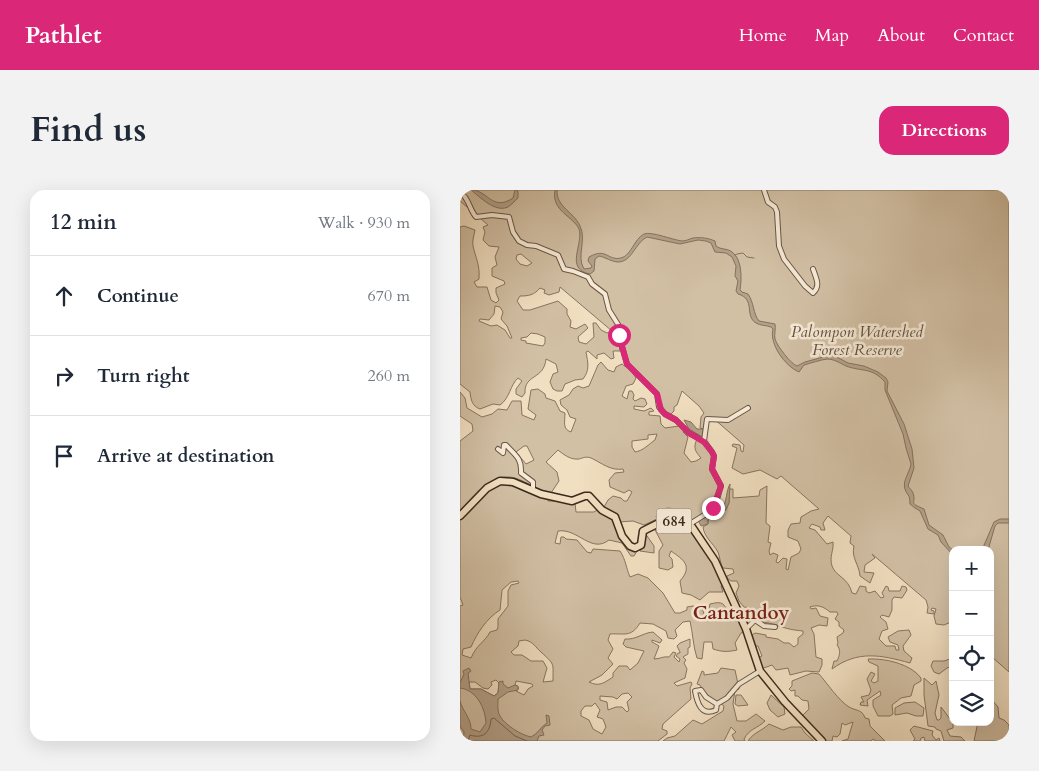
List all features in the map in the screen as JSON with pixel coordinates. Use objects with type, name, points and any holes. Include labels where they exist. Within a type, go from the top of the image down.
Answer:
[{"type":"highway","name":"684","points":[[460,516],[487,488],[500,481],[513,482],[534,491],[572,500],[589,496],[602,510],[615,517],[622,536],[630,546],[635,548],[641,545],[643,531],[659,523],[678,520],[690,524],[713,556],[746,629],[760,671],[785,702],[822,741]]},
{"type":"street","points":[[764,190],[768,202],[775,207],[777,212],[779,246],[784,259],[805,286],[813,293],[817,290],[818,286],[814,269]]},
{"type":"street","points":[[460,192],[468,200],[476,217],[492,215],[510,217],[513,232],[519,241],[558,255],[564,270],[573,271],[588,277],[592,284],[605,294],[609,310],[619,326],[620,340],[627,364],[657,394],[659,407],[665,414],[676,420],[689,433],[704,442],[714,456],[712,469],[721,486],[713,508],[706,515],[690,524]]},
{"type":"street","points":[[704,442],[706,419],[728,420],[748,408]]},
{"type":"street","points":[[498,449],[503,453],[504,444],[506,444],[520,460],[521,473],[533,482],[534,491]]},
{"type":"street","points":[[746,629],[755,620],[764,626],[775,627]]},
{"type":"street","points":[[717,704],[706,697],[701,690],[695,690],[698,706],[702,710],[712,712],[716,710],[717,704],[727,698],[739,684],[760,671]]},
{"type":"green space","name":"Palompon Watershed Forest Reserve","points":[[460,190],[1009,190],[1009,672],[994,659],[994,546],[949,546],[949,623],[944,625],[936,624],[934,616],[936,609],[932,608],[931,610],[934,611],[934,614],[927,613],[926,600],[872,554],[875,558],[865,565],[864,572],[874,573],[870,583],[860,576],[854,558],[854,546],[850,543],[851,536],[828,516],[823,523],[825,530],[821,530],[820,527],[812,524],[809,528],[815,530],[827,544],[833,542],[832,566],[836,573],[848,584],[852,593],[856,594],[860,586],[866,587],[866,591],[869,593],[875,591],[881,598],[884,597],[882,593],[886,586],[889,591],[900,591],[902,586],[906,587],[907,590],[902,598],[894,597],[892,600],[892,610],[889,617],[882,615],[880,617],[886,622],[888,629],[882,631],[879,639],[886,646],[895,646],[896,650],[899,650],[898,645],[890,642],[888,637],[898,631],[909,630],[911,635],[903,646],[904,651],[912,658],[910,663],[879,656],[870,656],[851,659],[832,669],[834,661],[837,661],[839,655],[837,637],[844,630],[835,619],[838,614],[837,612],[830,612],[823,607],[816,606],[810,607],[811,609],[816,608],[820,616],[828,618],[827,626],[819,625],[811,628],[814,634],[816,657],[822,659],[819,672],[806,671],[790,675],[788,668],[776,670],[772,665],[761,669],[758,658],[762,656],[751,636],[755,633],[766,635],[766,637],[778,639],[794,647],[798,644],[798,638],[803,634],[803,631],[761,622],[749,615],[751,608],[744,607],[736,593],[739,586],[737,581],[731,581],[727,578],[727,576],[734,573],[733,569],[723,568],[718,552],[707,537],[703,527],[708,524],[708,520],[715,514],[720,514],[729,503],[730,489],[733,489],[733,498],[759,496],[760,490],[767,486],[766,523],[770,526],[768,542],[771,543],[770,555],[773,553],[778,555],[776,562],[778,563],[783,558],[787,559],[786,569],[788,570],[791,557],[799,553],[801,549],[798,541],[788,537],[788,530],[791,524],[800,523],[801,517],[819,509],[781,476],[777,479],[760,470],[743,474],[732,468],[737,448],[732,446],[733,444],[740,445],[743,452],[744,445],[713,418],[705,418],[704,429],[700,428],[701,417],[704,413],[682,391],[674,411],[670,415],[666,413],[660,407],[659,397],[629,364],[618,336],[620,351],[613,351],[614,358],[611,359],[604,353],[597,355],[597,359],[588,351],[586,352],[587,373],[583,379],[565,384],[562,391],[553,389],[550,382],[553,374],[558,372],[556,364],[546,359],[542,370],[528,383],[522,397],[516,394],[516,389],[522,381],[518,378],[506,399],[500,405],[493,404],[480,409],[475,406],[471,400],[470,392],[460,384],[460,227],[464,226],[475,230],[473,244],[479,279],[474,282],[477,287],[487,287],[491,300],[496,303],[499,300],[496,288],[505,284],[504,281],[492,276],[492,268],[497,265],[495,257],[499,247],[489,246],[483,240],[485,232],[483,227],[488,225],[460,201]],"holes":[[[521,254],[532,263],[527,266],[520,264],[516,259],[517,255]],[[560,287],[612,331],[607,333],[601,330],[596,323],[593,323],[594,337],[586,344],[579,342],[578,337],[588,328],[585,324],[576,329],[570,327],[571,321],[567,314],[567,309],[558,301],[530,310],[523,310],[517,301],[520,296],[531,295],[540,288],[549,295],[559,292]],[[495,306],[500,307],[503,312],[501,319],[507,326],[512,338],[497,325],[491,326],[479,321],[480,319],[489,320],[494,314]],[[531,333],[545,337],[543,346],[526,343],[526,341],[521,340],[521,338],[527,337]]]},
{"type":"green space","points":[[601,362],[608,370],[614,372],[616,367],[622,364],[626,367],[628,366],[636,378],[633,384],[626,386],[622,396],[627,399],[629,391],[632,391],[635,401],[641,398],[645,399],[647,404],[644,407],[634,406],[634,409],[644,411],[651,408],[654,411],[649,412],[649,415],[660,416],[661,424],[665,428],[679,426],[684,430],[683,432],[688,437],[684,453],[691,462],[701,458],[695,449],[697,439],[708,447],[712,456],[712,470],[719,486],[714,501],[708,510],[700,517],[690,520],[685,520],[689,510],[667,508],[656,516],[657,519],[644,525],[633,521],[619,522],[614,513],[604,507],[613,496],[627,501],[632,492],[629,490],[624,493],[610,487],[609,480],[615,473],[624,472],[623,469],[610,468],[589,457],[573,459],[558,450],[546,462],[557,472],[559,481],[551,493],[515,478],[499,478],[484,487],[460,511],[460,441],[473,431],[472,424],[460,416],[460,392],[465,398],[467,408],[482,417],[492,414],[498,409],[507,410],[512,401],[521,401],[522,415],[534,420],[536,415],[528,409],[531,390],[538,389],[545,394],[546,398],[555,401],[560,411],[565,413],[565,427],[571,432],[576,419],[570,417],[567,410],[561,405],[560,400],[569,395],[578,386],[583,388],[589,386]],"holes":[[[657,434],[655,440],[643,449],[635,452],[632,447],[632,441],[648,439],[648,435]],[[527,446],[534,460],[526,464],[516,452]]]},
{"type":"green space","points":[[504,482],[548,497],[548,501],[555,501],[555,498],[575,503],[576,512],[594,512],[597,510],[613,519],[633,550],[637,551],[634,556],[631,556],[622,543],[609,540],[602,544],[590,543],[565,531],[558,531],[555,543],[560,544],[561,537],[564,537],[577,540],[587,552],[591,553],[593,549],[620,551],[630,577],[638,574],[648,578],[663,593],[675,613],[680,613],[687,610],[687,607],[693,606],[702,608],[704,614],[708,612],[710,604],[719,603],[724,605],[727,611],[731,609],[736,621],[740,620],[746,631],[741,633],[735,643],[737,650],[716,650],[713,649],[712,642],[704,642],[702,659],[697,658],[690,621],[683,622],[675,630],[677,636],[674,639],[668,638],[666,631],[653,624],[640,623],[630,633],[610,634],[608,640],[613,649],[608,658],[613,664],[602,675],[589,682],[601,684],[613,677],[613,673],[619,666],[627,666],[630,670],[638,663],[644,651],[626,647],[623,644],[625,639],[653,632],[662,640],[660,643],[652,640],[652,642],[659,646],[654,659],[669,657],[673,652],[676,653],[674,657],[679,662],[680,659],[676,656],[680,652],[677,646],[690,639],[688,654],[683,657],[686,660],[684,663],[687,669],[685,678],[674,683],[677,686],[691,682],[691,699],[663,724],[662,729],[667,731],[667,734],[658,741],[460,741],[460,606],[463,605],[460,597],[460,519],[483,494]],"holes":[[[518,581],[519,583],[511,585],[508,591],[508,606],[498,619],[497,630],[490,632],[471,658],[462,655],[463,649],[471,647],[483,626],[500,610],[502,590],[511,582]],[[519,641],[528,641],[549,659],[553,667],[553,681],[543,682],[547,668],[543,661],[531,661],[522,655],[514,655],[511,652],[518,646]],[[496,680],[499,683],[498,693],[494,696],[481,689],[470,689],[469,682],[475,682],[488,689],[492,685],[491,682]],[[516,681],[532,684],[533,686],[524,695],[516,691],[519,688],[515,685]],[[628,693],[632,697],[627,702],[629,710],[627,712],[622,707],[608,710],[607,702],[600,700],[600,696],[617,699],[622,694]],[[595,703],[600,710],[597,717],[603,719],[606,727],[602,734],[593,729],[589,720],[581,716],[581,711],[585,706],[592,706]]]},
{"type":"green space","points":[[667,523],[668,525],[686,524],[711,557],[724,585],[721,586],[723,592],[709,592],[700,600],[682,593],[680,581],[684,576],[686,567],[683,560],[671,551],[669,556],[672,559],[673,567],[668,570],[659,568],[659,551],[663,545],[654,528]]},
{"type":"green space","points":[[645,533],[654,546],[654,553],[640,551],[644,545]]},
{"type":"green space","points":[[868,659],[897,663],[911,669],[921,678],[921,681],[914,685],[911,696],[901,698],[892,705],[893,714],[890,716],[878,716],[873,706],[873,700],[881,695],[880,691],[867,700],[868,706],[860,705],[861,702],[864,702],[861,697],[869,695],[871,690],[867,679],[871,672],[875,674],[871,681],[874,683],[878,681],[878,666],[869,662]]},
{"type":"green space","points":[[949,659],[949,667],[939,674],[934,672],[931,666],[933,661]]},
{"type":"green space","points":[[721,668],[735,670],[739,689],[735,690],[733,704],[737,721],[746,721],[756,714],[765,721],[749,733],[744,739],[745,741],[735,741],[732,735],[736,732],[731,727],[724,741],[663,741],[675,736],[693,720],[702,724],[723,711],[724,706],[707,695],[700,685],[697,684],[702,671],[704,675],[718,673]]},
{"type":"green space","points":[[812,673],[819,674],[845,704],[869,719],[870,726],[885,741],[873,739],[871,741],[842,741],[848,739],[853,722],[845,725],[842,723],[840,734],[837,737],[833,736],[832,741],[826,741],[802,716],[809,709],[808,701],[795,696],[795,690],[791,691],[789,689],[792,686],[792,681]]},
{"type":"green space","points":[[924,678],[932,685],[936,681],[939,695],[935,713],[937,720],[941,718],[941,707],[949,718],[949,726],[953,726],[953,728],[947,730],[950,736],[961,737],[965,741],[944,741],[941,731],[935,727],[928,726]]},
{"type":"green space","points":[[736,695],[741,695],[748,705],[738,706],[735,704]]},
{"type":"green space","points":[[771,695],[784,707],[785,714],[778,717],[770,710],[767,703]]},
{"type":"green space","points":[[915,702],[924,708],[923,716],[907,713],[895,715],[895,708],[904,703]]},
{"type":"green space","points":[[994,702],[998,707],[999,718],[1009,725],[1009,741],[974,741],[977,726],[994,726]]},
{"type":"green space","points":[[769,724],[783,730],[791,727],[801,727],[814,741],[748,741]]},
{"type":"green space","points":[[914,726],[933,731],[932,735],[936,740],[939,738],[940,741],[925,741],[924,737],[920,741],[913,741],[915,739],[910,730]]},
{"type":"water","points":[[471,190],[482,193],[495,202],[500,203],[513,198],[515,190],[518,191],[518,198],[508,207],[498,208]]},
{"type":"water","points":[[555,190],[557,190],[559,201],[580,226],[582,231],[581,259],[584,269],[591,268],[592,266],[588,261],[589,257],[595,254],[600,253],[613,258],[624,257],[641,236],[647,233],[682,241],[704,238],[715,241],[716,246],[730,251],[738,259],[741,280],[740,290],[750,297],[759,321],[775,324],[776,342],[794,365],[797,366],[827,356],[835,356],[848,363],[864,366],[878,372],[886,378],[888,382],[887,391],[904,424],[912,449],[914,468],[908,486],[913,493],[914,504],[924,509],[929,525],[943,535],[949,551],[941,542],[938,535],[928,529],[920,511],[910,504],[910,498],[904,486],[911,464],[903,434],[885,390],[885,382],[880,377],[871,372],[852,368],[830,359],[804,365],[799,372],[788,365],[779,354],[773,341],[773,329],[758,324],[753,320],[747,300],[736,291],[738,281],[735,276],[736,266],[732,257],[726,253],[715,252],[711,243],[706,241],[698,240],[680,244],[647,237],[639,243],[627,259],[616,262],[599,256],[595,259],[594,271],[590,274],[582,271],[576,262],[580,235],[579,229],[559,208],[555,197]]},
{"type":"water","points":[[684,420],[691,422],[697,429],[704,429],[703,440],[689,429]]},
{"type":"water","points":[[730,484],[729,503],[726,510],[715,514],[708,520],[708,524],[701,526],[698,520],[722,508]]},
{"type":"water","points":[[1000,519],[1009,519],[1009,523],[998,523],[995,526],[989,546],[984,546],[994,522]]},
{"type":"water","points":[[469,668],[471,671],[468,673],[470,689],[481,689],[494,696],[498,693],[499,682],[503,681],[503,684],[508,688],[515,685],[518,686],[518,690],[508,692],[498,699],[500,716],[514,729],[531,737],[547,723],[546,715],[549,716],[550,725],[545,726],[542,730],[544,735],[539,736],[537,741],[463,741],[464,732],[460,726],[460,701],[470,722],[471,729],[480,732],[486,723],[484,711],[479,700],[471,692],[460,688],[464,674],[463,671]]},
{"type":"waterway","points":[[735,255],[743,253],[747,257],[754,258]]},
{"type":"district","name":"Cantandoy","points":[[741,613]]},
{"type":"route","points":[[619,335],[627,364],[657,394],[661,410],[676,420],[686,431],[702,440],[712,452],[714,456],[712,469],[721,486],[713,508]]}]
